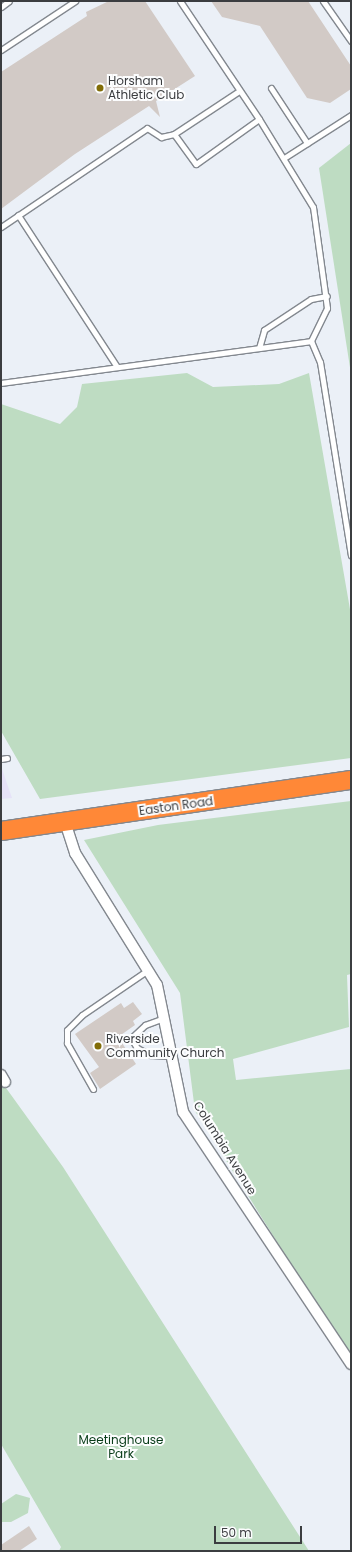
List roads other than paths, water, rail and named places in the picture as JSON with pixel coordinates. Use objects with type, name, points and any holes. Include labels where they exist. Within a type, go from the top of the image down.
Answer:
[{"type":"highway","name":"Easton Road","points":[[1,831],[351,780]]},
{"type":"street","name":"Columbia Avenue","points":[[65,822],[75,853],[157,986],[165,1018],[183,1112],[351,1364]]},
{"type":"lane","points":[[1,7],[9,1]]},
{"type":"lane","points":[[1,50],[75,1]]},
{"type":"lane","points":[[180,1],[238,91],[259,119],[313,207],[328,308],[310,341]]},
{"type":"lane","points":[[323,1],[351,41]]},
{"type":"lane","points":[[271,88],[307,143]]},
{"type":"lane","points":[[1,227],[148,128],[161,137],[174,134],[238,91]]},
{"type":"lane","points":[[284,158],[351,115]]},
{"type":"lane","points":[[174,134],[196,164],[259,119]]},
{"type":"lane","points":[[18,215],[117,367]]},
{"type":"lane","points":[[259,348],[264,330],[311,299],[327,296]]},
{"type":"lane","points":[[1,383],[310,341]]},
{"type":"lane","points":[[310,341],[320,362],[351,556]]},
{"type":"lane","points":[[1,759],[7,758]]},
{"type":"lane","points":[[93,1089],[67,1043],[67,1030],[82,1014],[148,970]]},
{"type":"lane","points":[[165,1018],[145,1025],[131,1038],[137,1048],[150,1055],[172,1056]]},
{"type":"place","name":"Horsham Athletic Club","points":[[100,88]]},
{"type":"place","name":"Riverside Community Church","points":[[98,1046]]},
{"type":"park label","name":"Meetinghouse Park","points":[[121,1447]]}]
